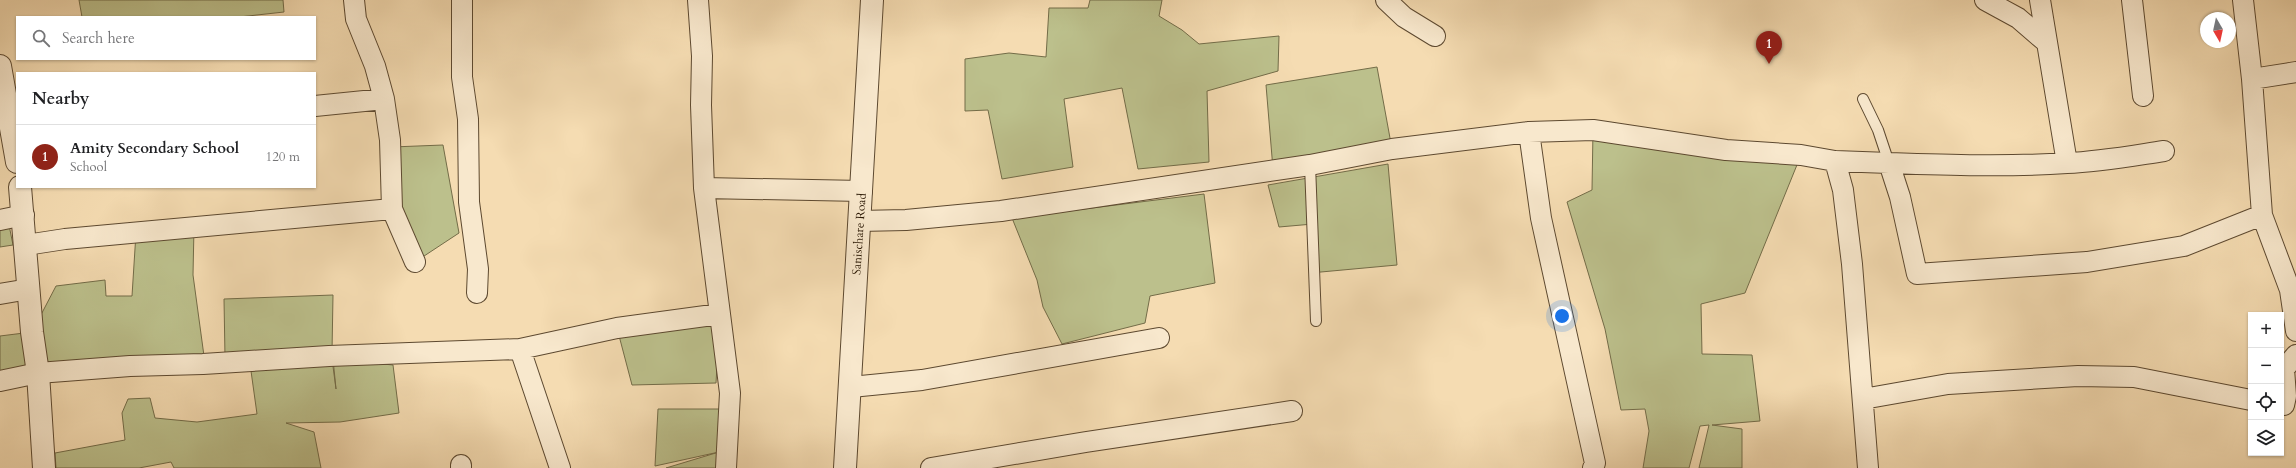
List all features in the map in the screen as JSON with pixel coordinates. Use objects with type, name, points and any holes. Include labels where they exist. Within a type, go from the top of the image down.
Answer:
[{"type":"street","points":[[354,0],[356,19],[375,66],[384,98],[390,140],[392,209],[415,262]]},
{"type":"street","points":[[462,0],[462,77],[468,120],[469,202],[478,269],[476,292]]},
{"type":"street","points":[[698,0],[702,56],[701,105],[704,188],[730,393],[726,468]]},
{"type":"street","name":"Sanischare Road","points":[[845,468],[851,387],[858,221],[862,191],[872,0]]},
{"type":"street","points":[[1386,0],[1404,16],[1435,36]]},
{"type":"street","points":[[1985,0],[2018,18],[2046,42]]},
{"type":"street","points":[[2040,0],[2067,163]]},
{"type":"street","points":[[2132,0],[2143,96]]},
{"type":"street","points":[[2243,0],[2252,79],[2262,215],[2290,290],[2296,331]]},
{"type":"street","points":[[0,66],[4,108],[15,138],[16,150]]},
{"type":"street","points":[[2252,79],[2296,72]]},
{"type":"street","points":[[316,106],[384,98]]},
{"type":"street","points":[[858,221],[906,220],[1001,211],[1310,165],[1392,149],[1529,132],[1600,131],[1726,150],[1801,155],[1835,161],[1988,166],[2107,160],[2164,151]]},
{"type":"street","points":[[1529,132],[1541,218],[1595,463],[1593,468]]},
{"type":"street","points":[[1835,161],[1843,190],[1852,264],[1868,468]]},
{"type":"street","points":[[1889,163],[1900,197],[1917,274],[2087,262],[2184,246],[2262,215]]},
{"type":"street","points":[[20,188],[24,215],[29,289],[38,373],[44,468]]},
{"type":"street","points":[[704,188],[862,191]]},
{"type":"street","points":[[26,245],[65,239],[392,209]]},
{"type":"street","points":[[0,220],[24,215]]},
{"type":"street","points":[[0,294],[29,289]]},
{"type":"street","points":[[0,381],[38,373],[130,366],[225,363],[329,356],[520,349],[617,328],[720,314]]},
{"type":"street","points":[[851,387],[922,380],[1159,338]]},
{"type":"street","points":[[520,349],[560,468]]},
{"type":"street","points":[[2284,405],[2286,396],[2284,368],[2296,355]]},
{"type":"street","points":[[1863,400],[1948,384],[2078,376],[2134,377],[2248,399]]},
{"type":"street","points":[[931,468],[1086,442],[1292,411]]},
{"type":"lane","points":[[1863,99],[1878,130],[1889,163]]},
{"type":"lane","points":[[1310,165],[1316,321]]},
{"type":"green space","points":[[79,0],[283,0],[284,12],[248,16],[82,16]]},
{"type":"green space","points":[[1090,0],[1162,0],[1159,16],[1182,30],[1199,44],[1279,36],[1278,71],[1207,91],[1209,162],[1138,169],[1122,88],[1064,99],[1073,167],[1002,179],[988,110],[965,111],[965,59],[1009,53],[1046,57],[1049,8],[1088,8]]},
{"type":"green space","points":[[1377,67],[1392,149],[1273,169],[1266,85]]},
{"type":"green space","points":[[1593,130],[1801,155],[1745,293],[1701,304],[1702,354],[1752,355],[1760,421],[1712,425],[1742,429],[1742,468],[1699,468],[1709,425],[1700,426],[1689,468],[1643,468],[1649,431],[1645,409],[1621,410],[1605,329],[1567,202],[1592,190]]},
{"type":"green space","points":[[443,145],[459,233],[415,262],[395,208],[392,147]]},
{"type":"green space","points":[[1388,164],[1397,265],[1310,273],[1313,224],[1279,227],[1268,185]]},
{"type":"green space","points":[[1204,194],[1215,283],[1150,296],[1145,323],[1062,344],[1043,307],[1037,280],[1012,218]]},
{"type":"green space","points":[[8,220],[13,245],[0,247],[0,222]]},
{"type":"green space","points":[[194,227],[193,275],[204,356],[0,381],[0,336],[32,332],[56,286],[105,280],[106,296],[132,296],[136,233]]},
{"type":"green space","points":[[333,295],[332,352],[225,357],[224,299]]},
{"type":"green space","points":[[720,314],[716,383],[632,385],[617,328]]},
{"type":"green space","points":[[332,359],[336,389],[333,359],[393,365],[399,413],[340,422],[286,423],[314,432],[321,468],[174,468],[171,462],[139,468],[56,468],[55,453],[125,440],[122,413],[128,399],[150,398],[155,418],[197,422],[257,414],[251,371]]},
{"type":"green space","points":[[658,409],[729,409],[726,468],[666,468],[719,452],[655,466]]},
{"type":"place","name":"Amity Secondary School","points":[[1769,64]]}]
